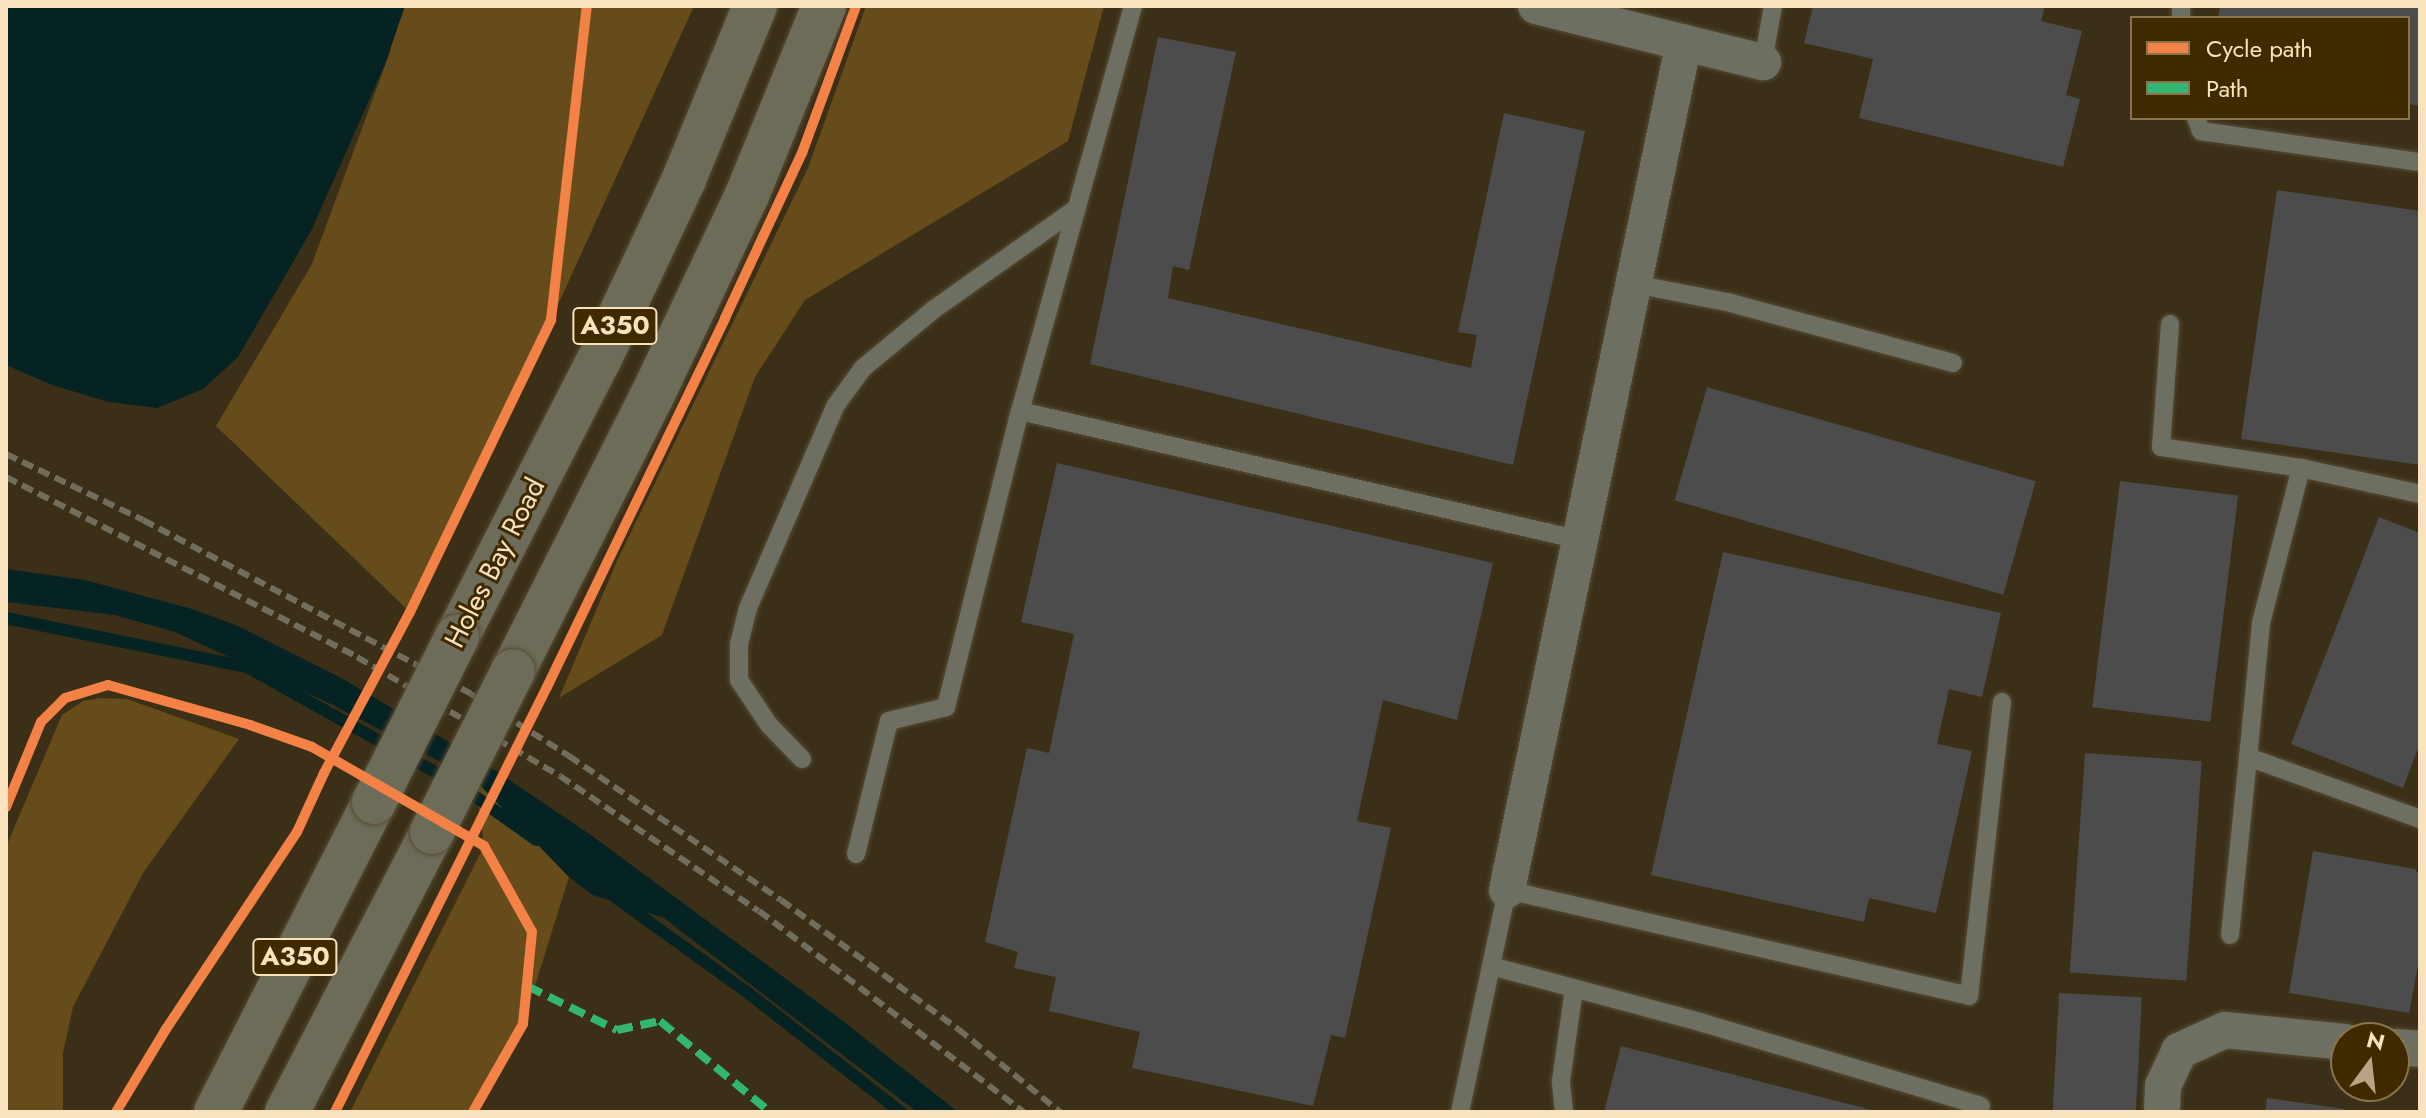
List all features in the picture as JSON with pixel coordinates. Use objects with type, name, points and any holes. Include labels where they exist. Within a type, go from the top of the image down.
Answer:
[{"type":"highway","name":"Holes Bay Road","points":[[216,1112],[599,360],[684,179],[755,6]]},
{"type":"highway","name":"A350","points":[[287,1112],[652,396],[747,195],[824,6]]},
{"type":"street","points":[[1536,6],[1763,62]]},
{"type":"street","points":[[1507,890],[1684,42]]},
{"type":"street","points":[[2162,1112],[2163,1086],[2179,1051],[2225,1030],[2330,1040]]},
{"type":"lane","points":[[856,854],[889,721],[946,707],[1020,411],[1133,6]]},
{"type":"lane","points":[[1763,62],[1773,6]]},
{"type":"lane","points":[[2197,120],[2201,131],[2420,162]]},
{"type":"lane","points":[[802,759],[769,725],[739,680],[739,644],[748,608],[836,405],[863,368],[933,310],[1077,208]]},
{"type":"lane","points":[[1634,284],[1727,302],[1953,363]]},
{"type":"lane","points":[[2170,324],[2161,447],[2301,468],[2420,494]]},
{"type":"lane","points":[[1020,411],[1580,540]]},
{"type":"lane","points":[[2230,935],[2261,623],[2301,468]]},
{"type":"lane","points":[[1460,1112],[1507,890],[1969,996],[2002,702]]},
{"type":"lane","points":[[2248,757],[2420,819]]},
{"type":"lane","points":[[1491,966],[1981,1106]]},
{"type":"lane","points":[[1564,1112],[1561,1081],[1574,989]]},
{"type":"shaded area","points":[[402,6],[694,6],[551,320],[410,612],[216,426],[312,264],[389,55]]},
{"type":"shaded area","points":[[866,6],[1104,6],[1068,141],[805,300],[755,377],[662,635],[559,698],[617,561],[808,168]]},
{"type":"shaded area","points":[[127,699],[239,739],[143,873],[73,1007],[63,1053],[63,1112],[6,1112],[6,847],[62,715],[83,701]]},
{"type":"shaded area","points":[[475,780],[569,877],[523,1024],[473,1112],[350,1112],[484,846]]},
{"type":"water","points":[[6,6],[405,6],[385,64],[311,231],[238,357],[203,389],[157,408],[109,402],[52,385],[6,365]]},
{"type":"water","points":[[6,569],[85,580],[192,609],[238,626],[343,679],[484,763],[588,833],[839,1018],[958,1112],[917,1112],[664,918],[593,895],[569,877],[475,780],[331,704],[175,632],[115,615],[6,602]]},
{"type":"building","points":[[1813,6],[2045,6],[2041,21],[2082,31],[2066,95],[2080,99],[2063,167],[1859,118],[1873,59],[1804,43]]},
{"type":"building","points":[[2220,6],[2420,6],[2420,106],[2410,104],[2410,16],[2218,16]]},
{"type":"building","points":[[1158,37],[1236,52],[1189,270],[1173,266],[1168,298],[1471,368],[1477,335],[1458,332],[1504,113],[1585,131],[1513,465],[1090,364]]},
{"type":"building","points":[[2277,190],[2420,211],[2420,465],[2241,439]]},
{"type":"building","points":[[1707,387],[2036,481],[2003,595],[1674,500]]},
{"type":"building","points":[[1057,463],[1493,563],[1457,720],[1383,700],[1357,821],[1391,828],[1345,1038],[1331,1035],[1313,1106],[1132,1068],[1140,1032],[1049,1011],[1056,977],[1014,968],[1018,952],[985,942],[1027,748],[1049,753],[1074,634],[1021,622]]},
{"type":"building","points":[[2120,481],[2238,496],[2210,722],[2092,707]]},
{"type":"building","points":[[2379,517],[2420,533],[2420,743],[2403,788],[2291,744]]},
{"type":"building","points":[[1723,552],[2001,613],[1982,697],[1949,689],[1937,744],[1972,751],[1936,913],[1869,898],[1864,922],[1651,875]]},
{"type":"building","points":[[2085,753],[2202,761],[2186,981],[2070,972]]},
{"type":"building","points":[[2313,851],[2415,869],[2420,876],[2420,955],[2409,1013],[2289,993]]},
{"type":"building","points":[[2059,993],[2142,997],[2136,1112],[2053,1112]]},
{"type":"building","points":[[1621,1046],[1876,1111],[1876,1112],[1604,1112]]},
{"type":"building","points":[[2267,1098],[2344,1109],[2344,1112],[2265,1112]]},
{"type":"waterway","points":[[6,618],[247,667],[462,787],[536,840]]},
{"type":"waterway","points":[[616,898],[748,993],[901,1112]]},
{"type":"railway","points":[[6,454],[143,520],[471,694],[569,756],[781,900],[958,1029],[1060,1112]]},
{"type":"railway","points":[[6,477],[357,657],[560,776],[759,911],[1024,1112]]},
{"type":"marked path","points":[[527,986],[617,1030],[660,1021],[770,1112]]},
{"type":"cycle path","points":[[116,1112],[166,1029],[297,832],[324,773],[410,612],[551,320],[587,6]]},
{"type":"cycle path","points":[[335,1112],[547,687],[725,318],[802,153],[856,6]]},
{"type":"cycle path","points":[[6,807],[41,722],[65,698],[108,685],[250,725],[312,747],[484,846],[532,932],[523,1024],[473,1112]]}]
